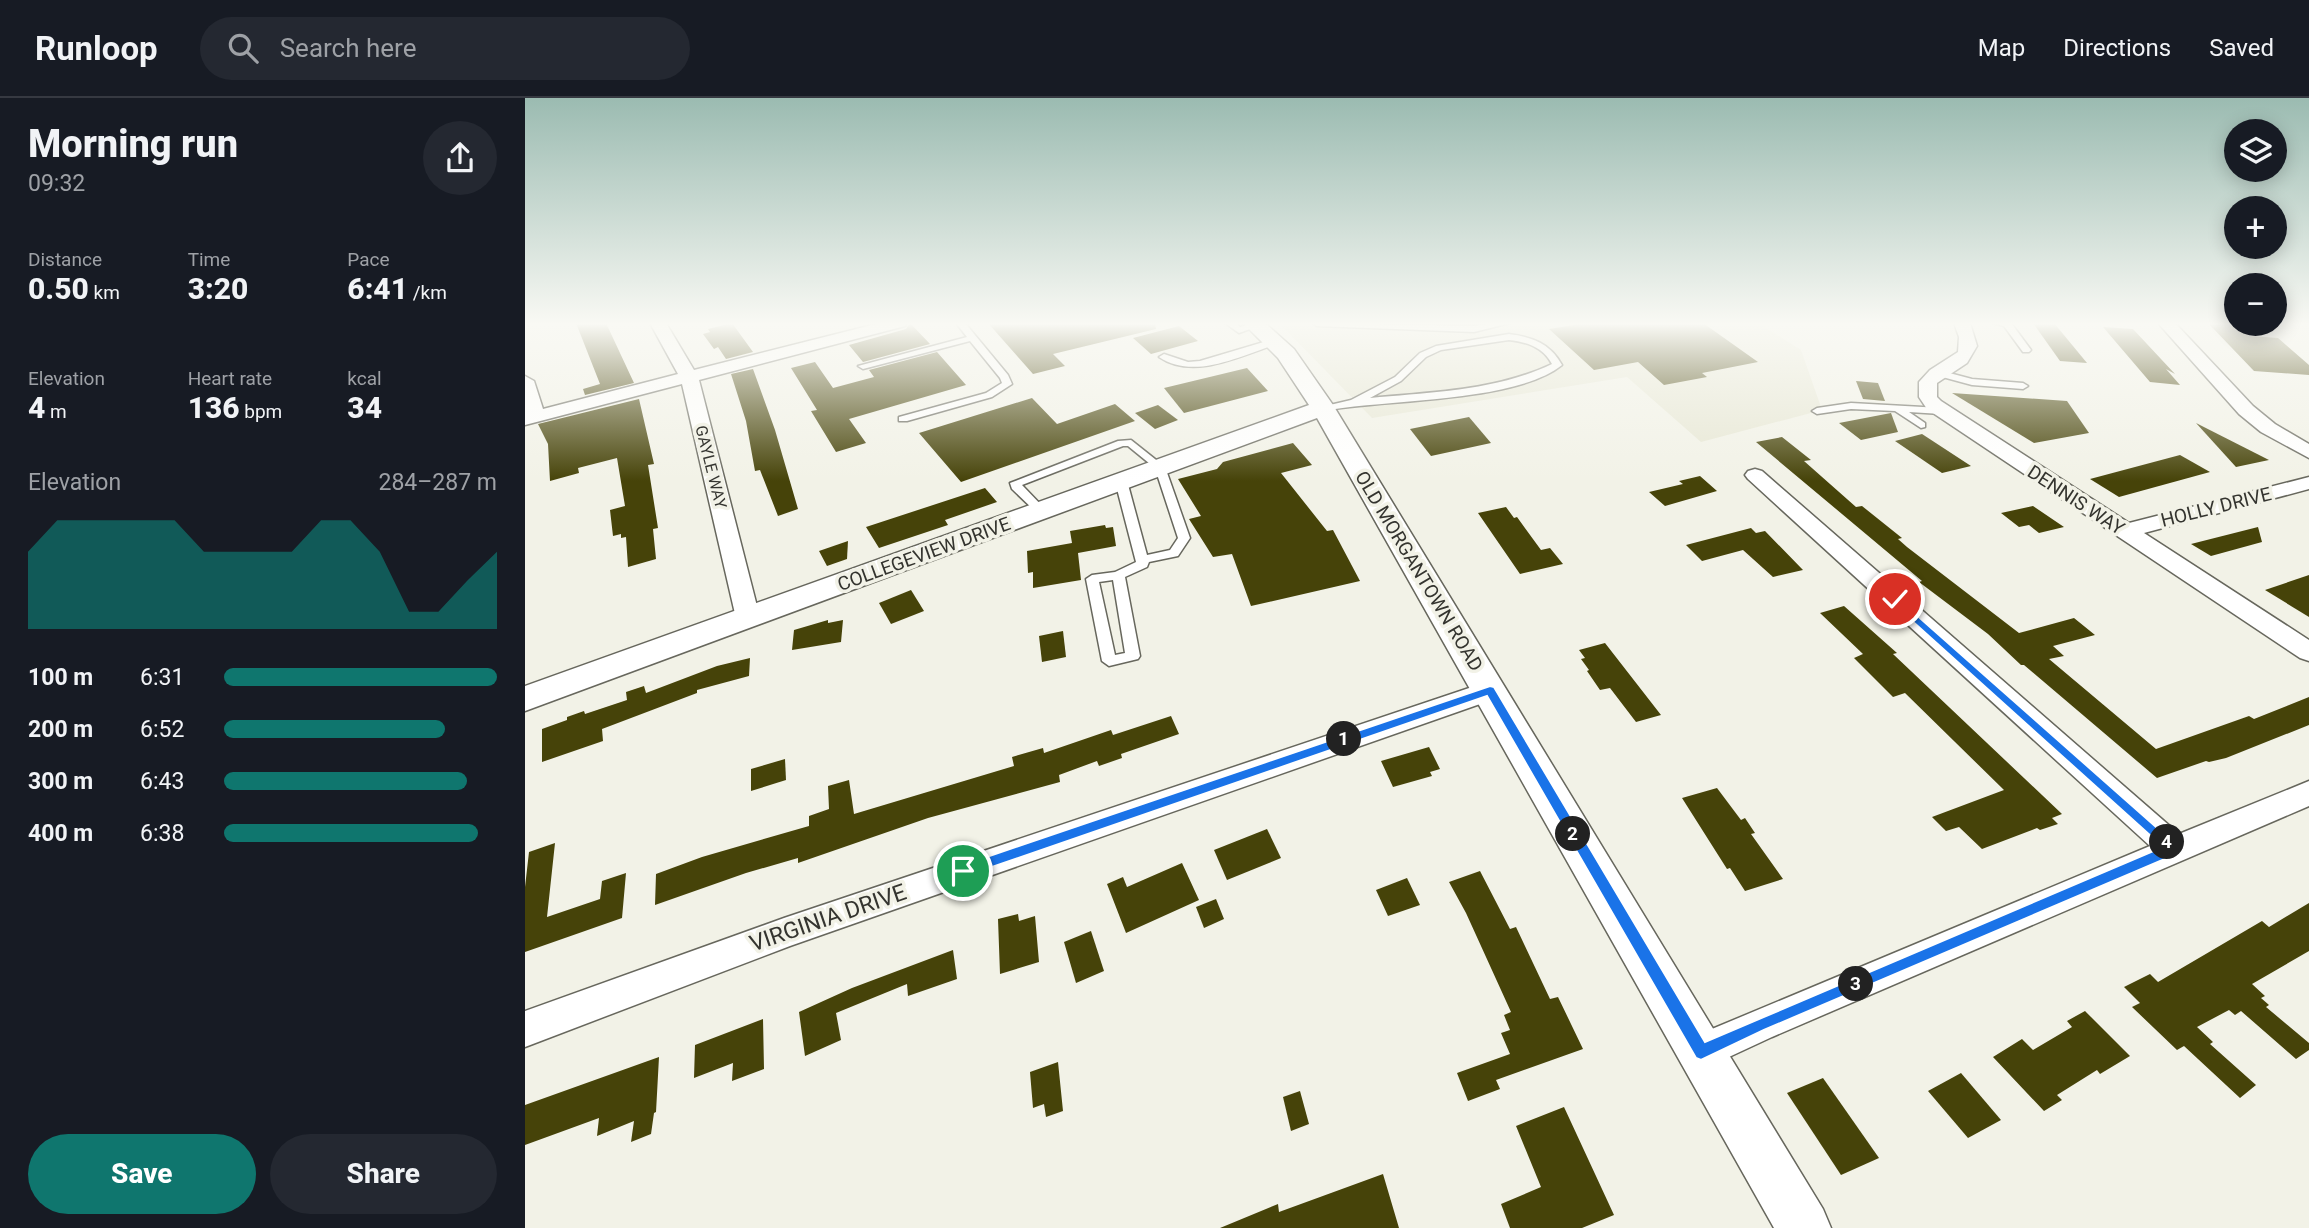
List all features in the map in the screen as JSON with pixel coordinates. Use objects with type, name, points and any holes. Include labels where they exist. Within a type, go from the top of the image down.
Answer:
[{"type":"street","points":[[525,381],[531,417],[694,376]]},
{"type":"street","name":"OLD MORGANTOWN ROAD","points":[[1305,376],[1338,405],[1490,690],[1701,1052],[1795,1225]]},
{"type":"street","points":[[1935,376],[1928,382],[1926,389],[1928,397],[1941,411]]},
{"type":"street","points":[[2214,376],[2246,410],[2268,428],[2309,452]]},
{"type":"street","name":"GAYLE WAY","points":[[689,377],[748,618]]},
{"type":"street","name":"COLLEGEVIEW DRIVE","points":[[525,699],[1121,481],[1338,405]]},
{"type":"street","name":"DENNIS WAY","points":[[1941,411],[2309,652]]},
{"type":"street","points":[[1755,475],[2174,849]]},
{"type":"street","name":"HOLLY DRIVE","points":[[2124,531],[2309,483]]},
{"type":"street","name":"VIRGINIA DRIVE","points":[[525,1030],[784,933],[1490,690]]},
{"type":"street","points":[[1701,1052],[1759,1025],[2309,793]]},
{"type":"lane","points":[[903,419],[989,395],[1007,384],[1004,376]]},
{"type":"lane","points":[[1338,405],[1396,381],[1401,376]]},
{"type":"lane","points":[[1338,405],[1485,388],[1534,376]]},
{"type":"lane","points":[[1948,376],[1972,382],[2024,386]]},
{"type":"lane","points":[[1396,381],[1421,396]]},
{"type":"lane","points":[[1817,411],[1851,406],[1941,411]]},
{"type":"lane","points":[[1897,409],[1921,425]]},
{"type":"lane","points":[[1041,511],[1016,487],[1016,483],[1127,442],[1160,467],[1184,538],[1174,552],[1142,560]]},
{"type":"lane","points":[[1118,575],[1133,656],[1109,661],[1092,579],[1118,575],[1143,564],[1121,481]]},
{"type":"shaded area","points":[[1331,376],[1810,376],[1822,410],[1701,442],[1627,377],[1372,418]]},
{"type":"building","points":[[597,376],[631,376],[634,383],[585,395],[583,389],[600,384]]},
{"type":"building","points":[[732,376],[755,376],[775,430],[798,509],[778,516],[760,470],[755,471],[746,421]]},
{"type":"building","points":[[796,376],[825,376],[833,388],[874,377],[958,376],[966,385],[849,419],[866,443],[836,452],[811,411],[817,410]]},
{"type":"building","points":[[1215,376],[1254,376],[1268,391],[1184,413],[1164,388]]},
{"type":"building","points":[[1654,376],[1707,377],[1664,385]]},
{"type":"building","points":[[2145,376],[2172,376],[2180,385],[2150,382]]},
{"type":"building","points":[[1856,381],[1878,383],[1885,401],[1863,399]]},
{"type":"building","points":[[1952,393],[2067,401],[2089,433],[2034,443]]},
{"type":"building","points":[[1032,398],[1057,424],[1115,404],[1135,421],[961,482],[919,433]]},
{"type":"building","points":[[639,399],[654,464],[648,465],[658,528],[653,529],[656,559],[628,567],[626,537],[621,538],[621,534],[613,536],[610,510],[625,506],[617,458],[578,468],[579,473],[550,481],[548,444],[538,424]]},
{"type":"building","points":[[1158,405],[1178,420],[1155,429],[1135,413]]},
{"type":"building","points":[[1891,413],[1898,432],[1861,440],[1839,423]]},
{"type":"building","points":[[1469,417],[1491,443],[1431,456],[1410,429]]},
{"type":"building","points":[[2196,423],[2269,460],[2236,467]]},
{"type":"building","points":[[1922,434],[1971,466],[1942,473],[1895,441]]},
{"type":"building","points":[[1782,437],[1811,460],[1804,461],[1856,507],[1862,506],[1902,538],[1898,539],[1907,547],[2019,633],[2074,618],[2095,635],[2053,646],[2064,656],[2049,659],[2156,749],[2249,716],[2254,719],[2309,697],[2309,725],[2226,758],[2206,761],[2157,778],[2021,665],[1988,634],[1919,582],[1922,581],[1756,442]]},
{"type":"building","points":[[1293,443],[1312,465],[1281,473],[1327,531],[1333,530],[1360,581],[1251,606],[1232,554],[1213,557],[1189,519],[1201,516],[1178,479],[1217,469],[1223,462]]},
{"type":"building","points":[[2180,455],[2210,472],[2119,497],[2090,479]]},
{"type":"building","points":[[1700,476],[1717,491],[1665,506],[1649,492],[1683,484],[1679,481]]},
{"type":"building","points":[[985,488],[997,502],[945,520],[948,525],[879,548],[866,527]]},
{"type":"building","points":[[2033,506],[2064,527],[2039,533],[2029,525],[2019,527],[2001,513]]},
{"type":"building","points":[[1506,507],[1514,518],[1517,517],[1541,550],[1550,548],[1563,564],[1520,574],[1478,513]]},
{"type":"building","points":[[1105,525],[1106,528],[1113,527],[1116,546],[1078,553],[1081,580],[1033,588],[1033,572],[1028,573],[1027,551],[1072,543],[1070,531]]},
{"type":"building","points":[[2258,527],[2262,542],[2211,556],[2191,544]]},
{"type":"building","points":[[1751,528],[1756,533],[1765,531],[1803,570],[1773,577],[1743,550],[1702,561],[1686,545]]},
{"type":"building","points":[[848,541],[847,559],[827,566],[819,551]]},
{"type":"building","points":[[2309,575],[2309,617],[2265,590]]},
{"type":"building","points":[[911,590],[924,611],[891,624],[879,603]]},
{"type":"building","points":[[1844,606],[1897,653],[1893,654],[2062,814],[2052,818],[2058,824],[2040,830],[2037,828],[1982,849],[1959,827],[1946,831],[1932,817],[2004,790],[1905,693],[1893,697],[1854,658],[1863,654],[1820,613]]},
{"type":"building","points":[[828,620],[828,623],[843,620],[841,642],[792,650],[794,630]]},
{"type":"building","points":[[1063,631],[1066,657],[1042,662],[1039,636]]},
{"type":"building","points":[[1605,643],[1661,715],[1636,722],[1610,688],[1600,690],[1587,671],[1589,670],[1581,659],[1585,658],[1579,650]]},
{"type":"building","points":[[750,658],[749,676],[697,690],[697,693],[602,729],[603,741],[542,762],[542,729],[584,711],[585,714],[627,700],[626,692],[644,686],[646,693],[717,666]]},
{"type":"building","points":[[1171,716],[1179,734],[1121,754],[1122,758],[1099,766],[1097,761],[1059,775],[1060,782],[928,818],[798,863],[798,858],[746,873],[655,905],[656,874],[702,857],[809,826],[809,816],[829,809],[828,786],[849,780],[854,814],[1014,766],[1012,757],[1043,748],[1044,753],[1111,730],[1113,735]]},
{"type":"building","points":[[1429,747],[1440,769],[1430,772],[1432,776],[1393,787],[1381,761]]},
{"type":"building","points":[[785,759],[786,780],[751,791],[751,769]]},
{"type":"building","points":[[1717,788],[1741,820],[1745,818],[1755,833],[1751,834],[1783,879],[1745,891],[1730,868],[1727,869],[1682,798]]},
{"type":"building","points":[[1267,829],[1281,858],[1227,880],[1214,850]]},
{"type":"building","points":[[555,843],[547,917],[600,899],[602,881],[626,873],[622,918],[525,952],[525,887],[529,852]]},
{"type":"building","points":[[1182,863],[1199,900],[1126,933],[1107,884],[1123,877],[1127,887]]},
{"type":"building","points":[[1480,871],[1510,929],[1516,927],[1550,999],[1558,997],[1583,1049],[1496,1080],[1500,1089],[1468,1101],[1457,1073],[1510,1054],[1501,1033],[1510,1030],[1504,1015],[1511,1012],[1449,882]]},
{"type":"building","points":[[1407,878],[1420,905],[1388,916],[1376,890]]},
{"type":"building","points":[[1216,899],[1224,919],[1204,928],[1196,907]]},
{"type":"building","points":[[2309,903],[2309,951],[2252,984],[2265,996],[2261,998],[2269,1005],[2266,1007],[2309,1043],[2309,1050],[2296,1059],[2241,1011],[2235,1015],[2229,1010],[2197,1027],[2213,1042],[2210,1044],[2256,1085],[2240,1098],[2184,1046],[2177,1050],[2132,1007],[2140,1003],[2124,987],[2150,974],[2158,982],[2262,921],[2269,927]]},
{"type":"building","points":[[1018,914],[1019,921],[1035,916],[1039,962],[1000,974],[998,919]]},
{"type":"building","points":[[1091,931],[1104,971],[1076,983],[1064,942]]},
{"type":"building","points":[[953,950],[957,979],[908,996],[907,984],[836,1013],[841,1040],[805,1056],[799,1012],[852,988]]},
{"type":"building","points":[[2085,1011],[2130,1056],[2100,1074],[2097,1070],[2057,1095],[2062,1100],[2044,1111],[1993,1057],[2022,1039],[2033,1050],[2072,1027],[2067,1021]]},
{"type":"building","points":[[763,1019],[764,1069],[732,1081],[733,1063],[694,1078],[695,1045]]},
{"type":"building","points":[[659,1057],[656,1112],[651,1134],[631,1142],[634,1121],[597,1136],[599,1118],[525,1145],[525,1105]]},
{"type":"building","points":[[1058,1062],[1063,1111],[1046,1117],[1044,1104],[1033,1108],[1030,1072]]},
{"type":"building","points":[[1961,1073],[2001,1120],[1968,1138],[1928,1091]]},
{"type":"building","points":[[1823,1078],[1879,1158],[1841,1175],[1787,1093]]},
{"type":"building","points":[[1300,1091],[1309,1124],[1291,1131],[1283,1097]]},
{"type":"building","points":[[1564,1107],[1614,1215],[1582,1228],[1510,1228],[1501,1204],[1541,1187],[1516,1126]]},
{"type":"building","points":[[1383,1174],[1399,1228],[1220,1228],[1278,1204],[1279,1212]]},
{"type":"route","points":[[963,871],[1490,690],[1701,1052],[2174,849],[1895,599]]}]
